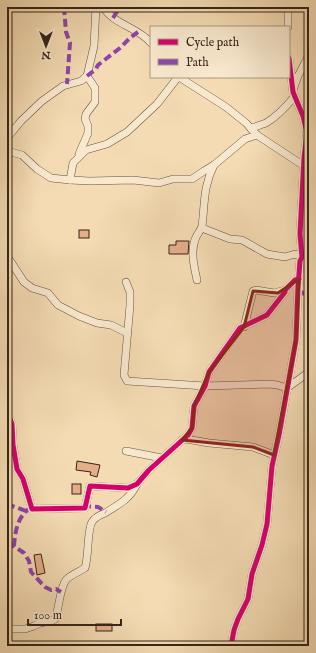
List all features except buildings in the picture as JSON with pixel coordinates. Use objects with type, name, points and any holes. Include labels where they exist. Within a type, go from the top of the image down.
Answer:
[{"type":"street","points":[[7,138],[21,121],[42,101],[63,86],[81,81],[87,76],[94,46],[96,7]]},
{"type":"street","points":[[103,7],[113,18],[138,32],[150,42]]},
{"type":"street","points":[[288,7],[288,26]]},
{"type":"street","points":[[251,129],[264,124],[283,110],[294,94],[298,76],[303,70],[309,55]]},
{"type":"street","points":[[231,646],[234,630],[248,599],[252,574],[262,545],[267,524],[272,466],[296,340],[299,279],[304,260],[300,234],[308,134],[303,116],[294,94],[290,65]]},
{"type":"street","points":[[76,160],[88,133],[88,126],[85,119],[86,114],[95,102],[95,88],[87,76]]},
{"type":"street","points":[[70,180],[71,166],[86,150],[108,144],[127,132],[157,104],[178,78]]},
{"type":"street","points":[[181,78],[226,107],[257,135],[306,167]]},
{"type":"street","points":[[7,151],[22,156],[37,169],[51,178],[90,181],[133,180],[160,183],[173,179],[192,179],[214,165],[245,139],[257,135]]},
{"type":"street","points":[[197,280],[193,257],[196,237],[202,228],[208,177],[214,165]]},
{"type":"street","points":[[202,228],[230,240],[242,240],[267,254],[284,256],[295,254],[304,260]]},
{"type":"street","points":[[7,256],[24,282],[32,288],[48,293],[58,305],[89,321],[111,326],[127,332]]},
{"type":"street","points":[[7,629],[24,629],[55,619],[63,585],[66,579],[85,568],[87,562],[90,528],[93,520],[125,501],[130,496],[137,484],[182,440],[192,428],[194,406],[205,386],[209,372],[240,328],[267,315],[276,305],[285,290],[295,280],[299,279]]},
{"type":"street","points":[[126,282],[130,298],[124,375],[127,381],[205,386],[277,384],[287,388]]},
{"type":"street","points":[[244,327],[253,291],[256,290],[278,293],[285,290]]},
{"type":"street","points":[[287,388],[309,372]]},
{"type":"street","points":[[7,412],[12,424],[13,445],[17,468],[23,479],[32,509],[85,508],[90,486],[128,488],[137,484]]},
{"type":"street","points":[[182,440],[186,439],[253,447],[274,455]]},
{"type":"street","points":[[126,451],[162,458]]},
{"type":"highlighted area","points":[[299,279],[296,340],[274,455],[253,447],[182,440],[192,428],[194,406],[209,372],[244,327],[253,291],[278,293]]},
{"type":"marked path","points":[[64,7],[66,32],[70,43],[67,84]]},
{"type":"marked path","points":[[113,18],[120,7]]},
{"type":"marked path","points":[[87,76],[138,32]]},
{"type":"marked path","points":[[298,290],[309,297]]},
{"type":"marked path","points":[[7,504],[26,511]]},
{"type":"marked path","points":[[14,546],[18,523],[24,513],[34,506]]},
{"type":"marked path","points":[[83,506],[98,507],[106,512]]},
{"type":"marked path","points":[[7,547],[14,546],[24,553],[29,561],[31,572],[45,587],[51,590],[56,589],[61,592]]},
{"type":"cycle path","points":[[231,646],[234,630],[248,599],[252,574],[262,545],[267,524],[272,466],[296,340],[298,287],[300,261],[302,257],[300,234],[304,158],[307,133],[303,116],[293,92],[290,66]]},
{"type":"cycle path","points":[[7,412],[12,424],[13,445],[17,469],[23,479],[32,509],[85,508],[90,486],[128,488],[137,484],[149,470],[188,435],[192,428],[194,406],[205,386],[209,372],[240,328],[267,315],[285,290],[295,280],[299,279]]}]
